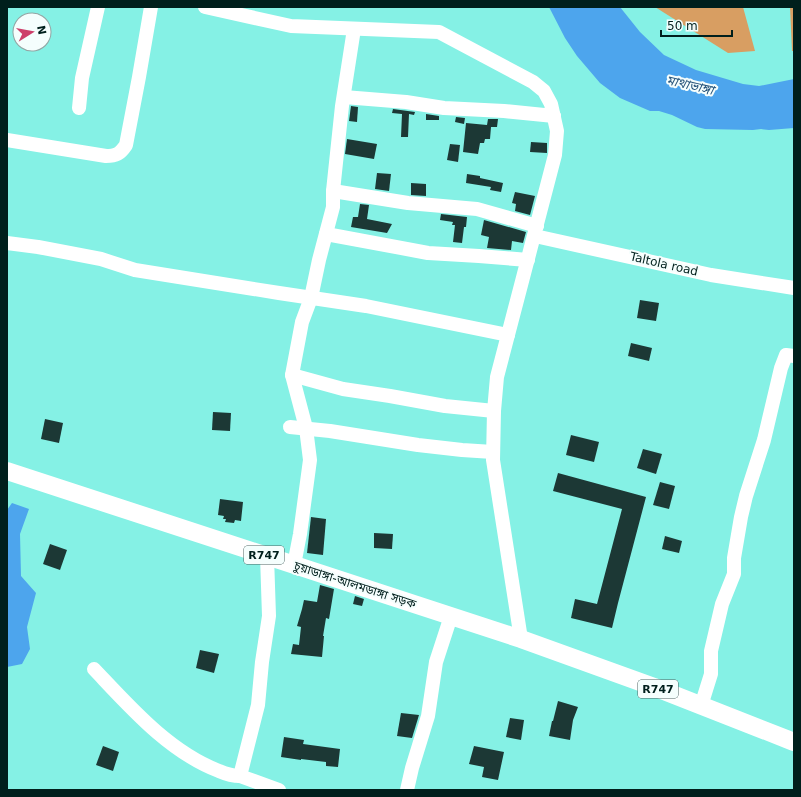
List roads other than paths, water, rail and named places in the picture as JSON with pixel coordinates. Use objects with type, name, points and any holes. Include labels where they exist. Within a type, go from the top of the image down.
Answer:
[{"type":"main road","name":"চুয়াডাঙ্গা-আলমডাঙ্গা সড়ক","points":[[7,471],[521,639]]},
{"type":"main road","name":"R747","points":[[521,639],[646,684],[794,742]]},
{"type":"street","points":[[79,108],[82,78],[98,7]]},
{"type":"street","points":[[7,140],[106,156],[119,154],[126,145],[151,7]]},
{"type":"street","points":[[205,7],[291,26],[439,32],[533,82],[544,91],[551,104],[557,131],[555,155],[497,376],[494,411],[493,460],[521,639]]},
{"type":"street","points":[[294,565],[300,534],[310,460],[306,428],[292,375],[302,322],[311,298],[333,207],[333,191],[342,106],[354,29]]},
{"type":"street","points":[[344,97],[406,102],[444,108],[504,111],[554,116]]},
{"type":"street","name":"Taltola road","points":[[333,191],[408,203],[477,209],[536,231],[711,275],[794,288]]},
{"type":"street","points":[[326,234],[428,253],[528,260]]},
{"type":"street","points":[[7,243],[38,247],[101,259],[135,270],[366,306],[508,335]]},
{"type":"street","points":[[701,706],[711,674],[711,651],[722,604],[734,574],[734,558],[746,496],[764,440],[781,368],[786,355],[794,356]]},
{"type":"street","points":[[292,375],[343,389],[444,406],[494,411]]},
{"type":"street","points":[[290,427],[330,431],[418,445],[493,452]]},
{"type":"street","points":[[240,776],[258,705],[262,662],[269,616],[267,556]]},
{"type":"street","points":[[407,790],[428,716],[436,662],[451,616]]},
{"type":"street","points":[[94,669],[132,710],[176,748],[209,767],[279,790]]},
{"type":"water","name":"মাথাভাঙ্গা","points":[[549,7],[620,7],[640,32],[664,55],[696,70],[743,84],[759,86],[794,79],[794,128],[769,130],[705,129],[697,127],[672,115],[659,111],[650,111],[620,98],[600,83],[577,56],[565,38]]},
{"type":"water","points":[[12,503],[29,509],[20,534],[21,576],[36,593],[27,627],[30,649],[22,664],[7,667],[7,510]]}]
